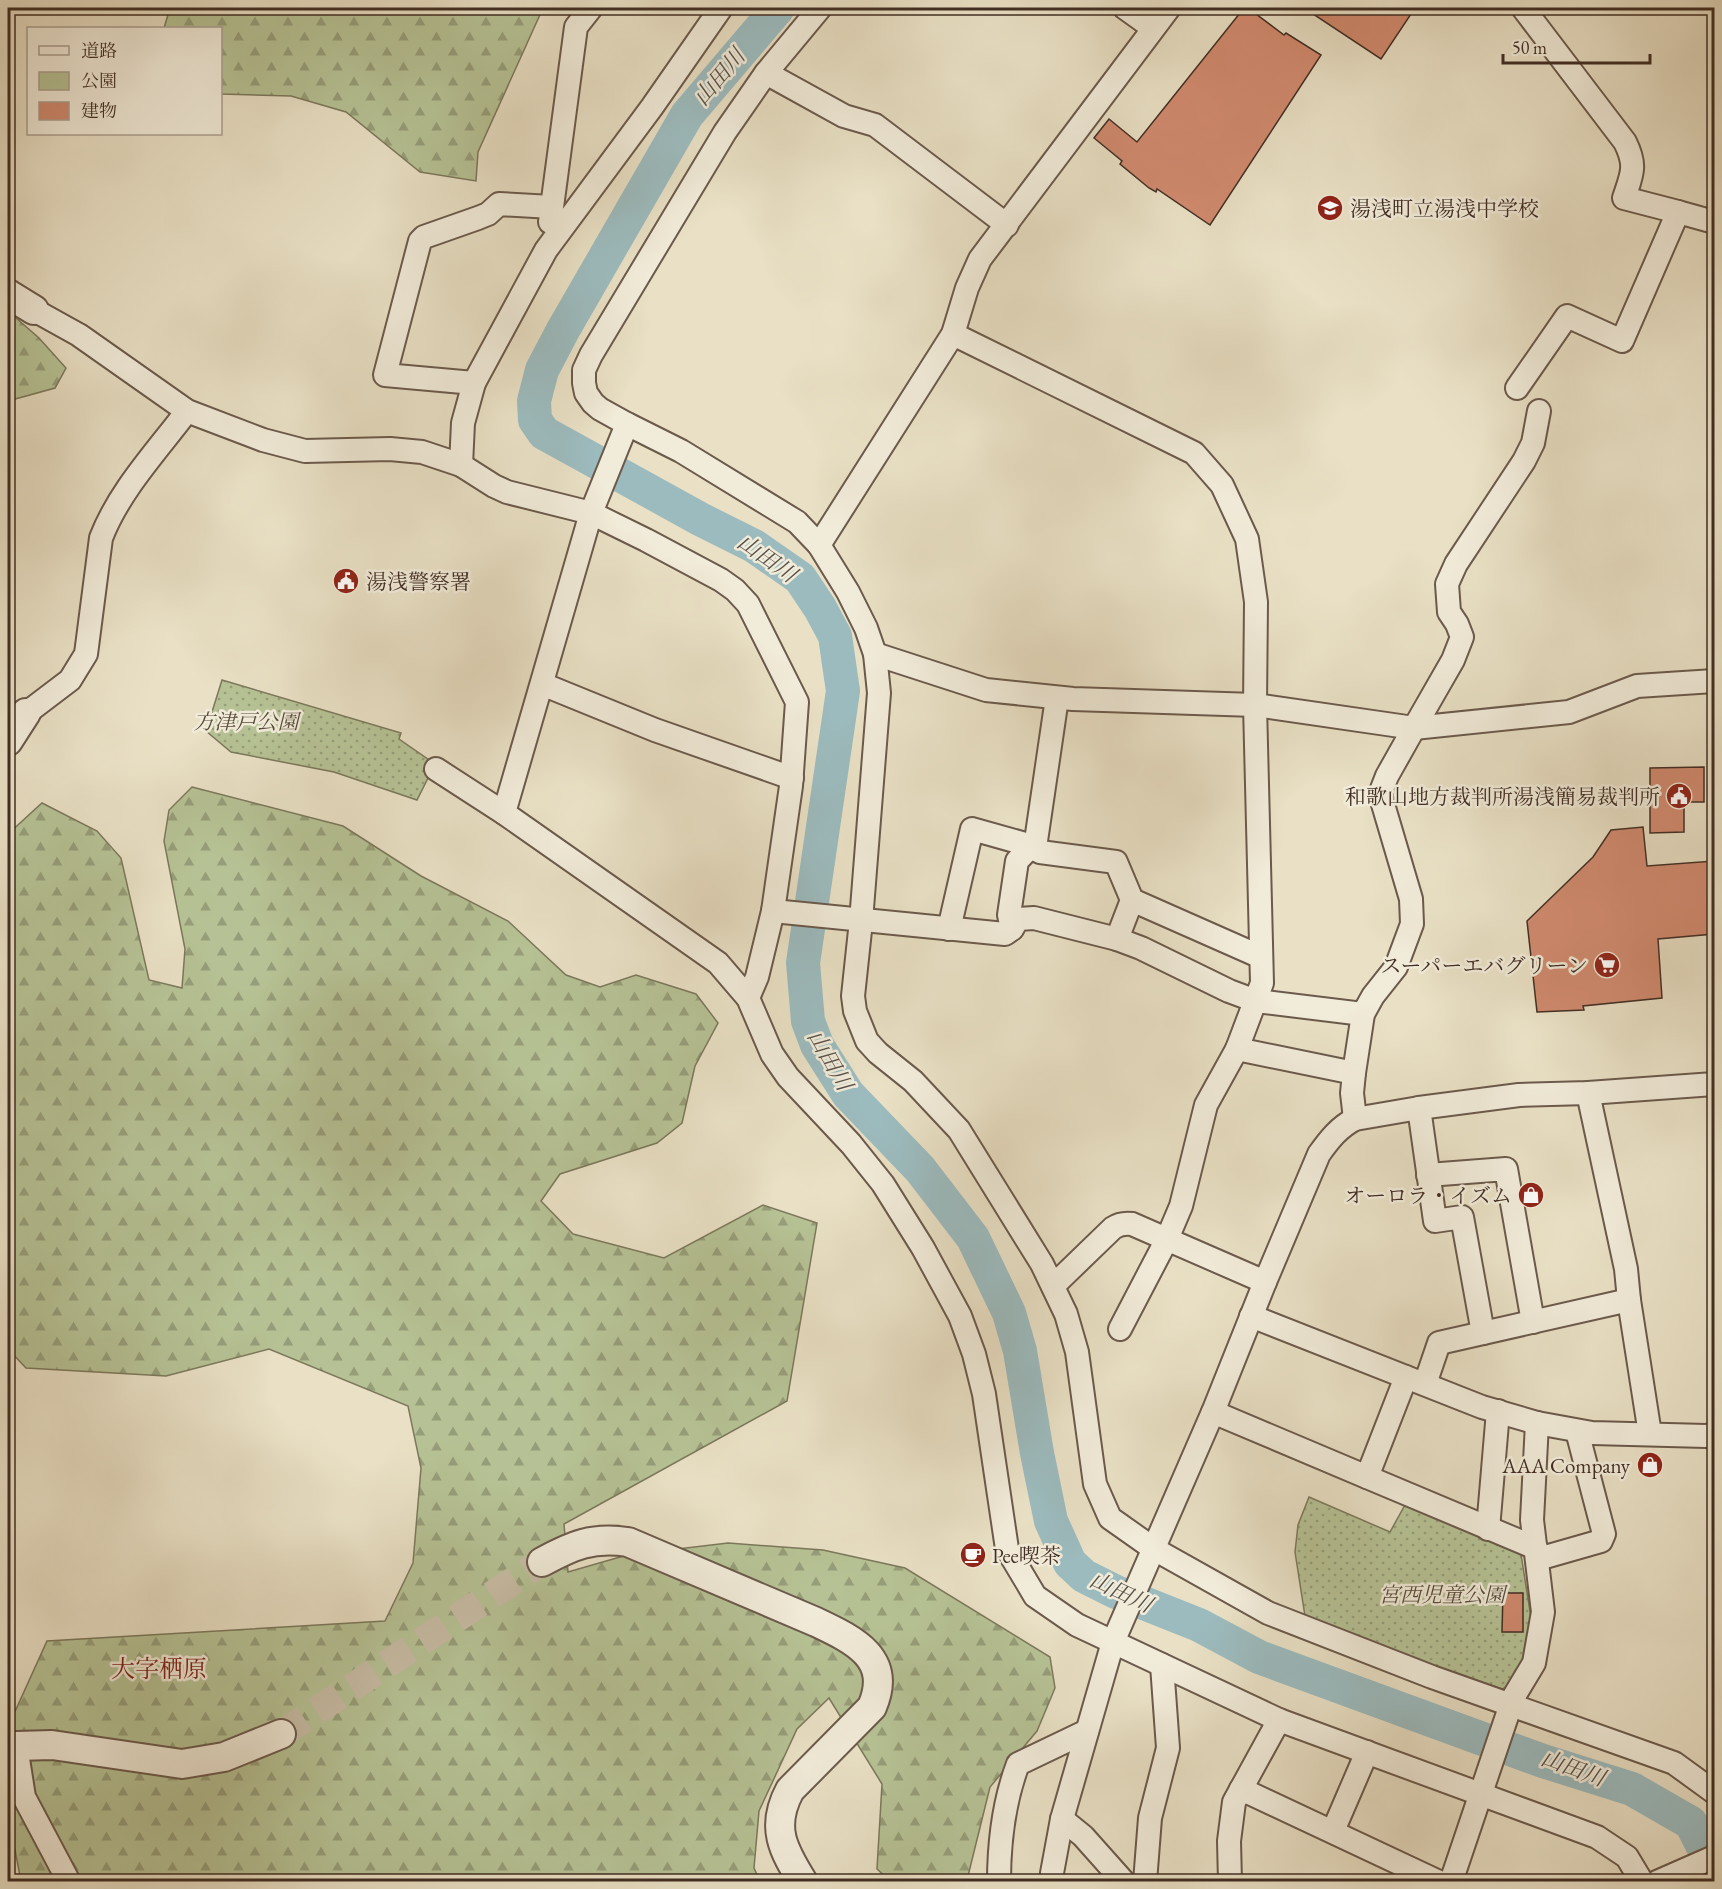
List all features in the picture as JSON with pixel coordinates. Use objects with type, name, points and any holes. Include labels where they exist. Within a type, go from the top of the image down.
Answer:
[{"type":"street","points":[[546,250],[576,27],[591,8]]},
{"type":"street","points":[[461,465],[463,423],[474,383],[546,250],[652,107],[721,8]]},
{"type":"street","points":[[820,8],[766,73],[725,132],[600,341],[584,370],[584,383],[586,393],[593,403],[623,433],[681,451],[797,522],[819,545],[867,628],[875,654],[879,693],[857,920],[853,996],[855,1011],[867,1041],[913,1082],[959,1130],[1042,1264],[1066,1314],[1077,1352],[1095,1484],[1110,1518],[1151,1555],[1268,1612],[1509,1708],[1674,1763],[1714,1792]]},
{"type":"street","points":[[1125,8],[1153,28]]},
{"type":"street","points":[[819,545],[953,334],[967,288],[980,259],[1169,8]]},
{"type":"street","points":[[1523,8],[1629,149],[1633,170],[1624,198],[1714,222]]},
{"type":"street","points":[[766,73],[844,116],[875,125],[1007,225]]},
{"type":"street","points":[[474,383],[385,375],[420,241],[424,237],[488,214],[499,204],[552,207]]},
{"type":"street","points":[[1517,388],[1567,316],[1622,341],[1678,212]]},
{"type":"street","points":[[8,294],[79,335],[187,411],[263,440],[305,451],[382,449],[422,452],[461,465],[507,492],[593,506],[646,540],[721,580],[735,590],[748,604],[797,702],[792,778],[778,912],[748,998]]},
{"type":"street","points":[[953,334],[1194,453],[1222,485],[1247,539],[1256,602],[1255,705],[1262,983],[1237,1049],[1206,1105],[1181,1206],[1167,1239],[1120,1329]]},
{"type":"street","points":[[8,741],[17,720],[70,680],[86,654],[101,538],[106,525],[125,494],[187,411]]},
{"type":"street","points":[[1355,1119],[1352,1093],[1362,1014],[1396,967],[1412,924],[1411,899],[1380,794],[1387,776],[1453,660],[1462,637],[1449,612],[1447,584],[1455,564],[1524,461],[1533,443],[1539,411]]},
{"type":"street","points":[[504,813],[593,506],[623,433]]},
{"type":"street","points":[[875,654],[986,690],[1057,698],[1255,705],[1414,728],[1569,712],[1637,686],[1714,681]]},
{"type":"street","points":[[542,684],[655,730],[792,778]]},
{"type":"street","points":[[1012,929],[1009,915],[1017,861],[1036,842],[1057,698]]},
{"type":"street","points":[[436,769],[504,813],[718,963],[748,998],[772,1054],[788,1077],[851,1144],[883,1184],[923,1248],[960,1316],[974,1354],[984,1394],[1007,1550],[1035,1596],[1077,1626],[1117,1633],[1162,1665],[1279,1720],[1367,1752],[1482,1788],[1597,1837],[1627,1857],[1642,1881]]},
{"type":"street","points":[[949,929],[972,829],[1022,843],[1041,852],[1116,862],[1132,900],[1260,957]]},
{"type":"street","points":[[1117,939],[1132,900]]},
{"type":"street","points":[[778,912],[1005,934],[1012,929],[1018,919],[1027,917],[1117,939],[1141,948],[1229,991],[1256,1001],[1362,1014]]},
{"type":"street","points":[[1237,1049],[1354,1073]]},
{"type":"street","points":[[1052,1881],[1062,1819],[1117,1633],[1213,1412],[1319,1154],[1331,1138],[1344,1124],[1355,1119],[1419,1108],[1519,1095],[1588,1093],[1714,1084]]},
{"type":"street","points":[[1588,1093],[1621,1240],[1650,1434]]},
{"type":"street","points":[[1419,1108],[1435,1221],[1462,1217],[1483,1333]]},
{"type":"street","points":[[1428,1175],[1506,1169],[1533,1322]]},
{"type":"street","points":[[1053,1286],[1118,1224],[1132,1224],[1265,1282]]},
{"type":"street","points":[[1366,1477],[1415,1381],[1439,1343],[1629,1300]]},
{"type":"street","points":[[1251,1316],[1415,1381],[1537,1424],[1592,1433],[1714,1435]]},
{"type":"street","points":[[1488,1529],[1498,1411]]},
{"type":"street","points":[[1213,1412],[1488,1529],[1537,1554],[1600,1541],[1604,1534],[1577,1431]]},
{"type":"street","points":[[1451,1881],[1509,1708],[1534,1662],[1543,1612],[1532,1520],[1537,1424]]},
{"type":"street","points":[[542,1562],[585,1541],[609,1539],[628,1542],[841,1634],[863,1648],[873,1660],[878,1682],[877,1695],[872,1707],[790,1790],[783,1803],[779,1818],[782,1839],[789,1859],[803,1881]]},
{"type":"street","points":[[1145,1881],[1150,1818],[1168,1748],[1162,1665]]},
{"type":"street","points":[[1230,1881],[1228,1863],[1230,1822],[1234,1802],[1279,1720]]},
{"type":"street","points":[[999,1881],[1004,1819],[1011,1783],[1018,1764],[1087,1731]]},
{"type":"street","points":[[69,1881],[24,1797],[12,1749],[52,1745],[182,1764],[224,1757],[280,1734]]},
{"type":"street","points":[[1333,1831],[1367,1752]]},
{"type":"street","points":[[1241,1788],[1439,1881]]},
{"type":"street","points":[[1062,1819],[1083,1836],[1124,1881]]},
{"type":"street","points":[[1663,1879],[1714,1857]]},
{"type":"green space","points":[[170,8],[543,8],[478,152],[476,181],[420,172],[346,112],[291,96],[222,94],[222,27],[164,27]]},
{"type":"green space","points":[[8,311],[39,338],[66,368],[55,388],[8,401]]},
{"type":"green space","name":"方津戸公園","points":[[222,680],[401,733],[399,739],[435,764],[417,800],[334,772],[231,752],[206,731]]},
{"type":"green space","points":[[192,787],[343,826],[421,876],[508,921],[566,975],[600,987],[636,975],[696,994],[718,1023],[695,1066],[682,1123],[657,1143],[560,1174],[541,1201],[573,1234],[664,1258],[763,1205],[817,1223],[787,1401],[564,1524],[568,1572],[627,1555],[728,1543],[823,1550],[905,1568],[1050,1657],[1055,1688],[1037,1731],[990,1787],[967,1880],[890,1881],[877,1869],[882,1784],[829,1698],[797,1729],[759,1811],[754,1868],[760,1881],[21,1881],[8,1814],[8,1727],[47,1641],[385,1621],[413,1563],[421,1468],[408,1406],[269,1349],[166,1376],[26,1368],[8,1349],[8,834],[42,803],[97,831],[121,858],[149,980],[182,988],[185,949],[164,841],[169,810]]},
{"type":"green space","name":"宮西児童公園","points":[[1309,1497],[1390,1532],[1405,1505],[1520,1548],[1532,1624],[1523,1660],[1512,1685],[1502,1689],[1400,1654],[1305,1616],[1295,1552],[1298,1525]]},
{"type":"building","points":[[1244,8],[1248,8],[1284,35],[1286,33],[1321,55],[1210,225],[1157,189],[1156,192],[1149,188],[1120,164],[1122,161],[1094,138],[1109,119],[1137,142]]},
{"type":"building","points":[[1304,8],[1415,8],[1381,59]]},
{"type":"building","points":[[1704,767],[1704,802],[1684,802],[1684,832],[1650,833],[1650,768]]},
{"type":"building","points":[[1643,827],[1647,866],[1714,861],[1714,934],[1658,939],[1662,998],[1583,1006],[1584,1010],[1537,1012],[1527,921],[1593,857],[1611,830]]},
{"type":"building","points":[[1503,1593],[1523,1593],[1523,1632],[1502,1632]]},
{"type":"waterway","name":"山田川","points":[[778,8],[687,115],[542,370],[534,401],[535,420],[544,433],[700,519],[754,546],[800,578],[835,636],[843,691],[803,963],[808,1021],[817,1045],[848,1094],[920,1169],[973,1238],[1009,1313],[1020,1351],[1051,1521],[1070,1563],[1084,1576],[1116,1592],[1199,1625],[1259,1657],[1543,1761],[1632,1789],[1691,1823],[1714,1868]]},
{"type":"tunnel","points":[[281,1734],[542,1562]]},
{"type":"place","name":"湯浅町立湯浅中学校","points":[[1330,208]]},
{"type":"place","name":"湯浅警察署","points":[[346,581]]},
{"type":"place","name":"和歌山地方裁判所湯浅簡易裁判所","points":[[1679,796]]},
{"type":"place","name":"スーパーエバグリーン","points":[[1607,965]]},
{"type":"place","name":"オーロラ・イズム","points":[[1531,1195]]},
{"type":"place","name":"AAA Company","points":[[1650,1465]]},
{"type":"place","name":"Pee喫茶","points":[[973,1555]]},
{"type":"district","name":"大字栖原","points":[[159,1668]]}]
